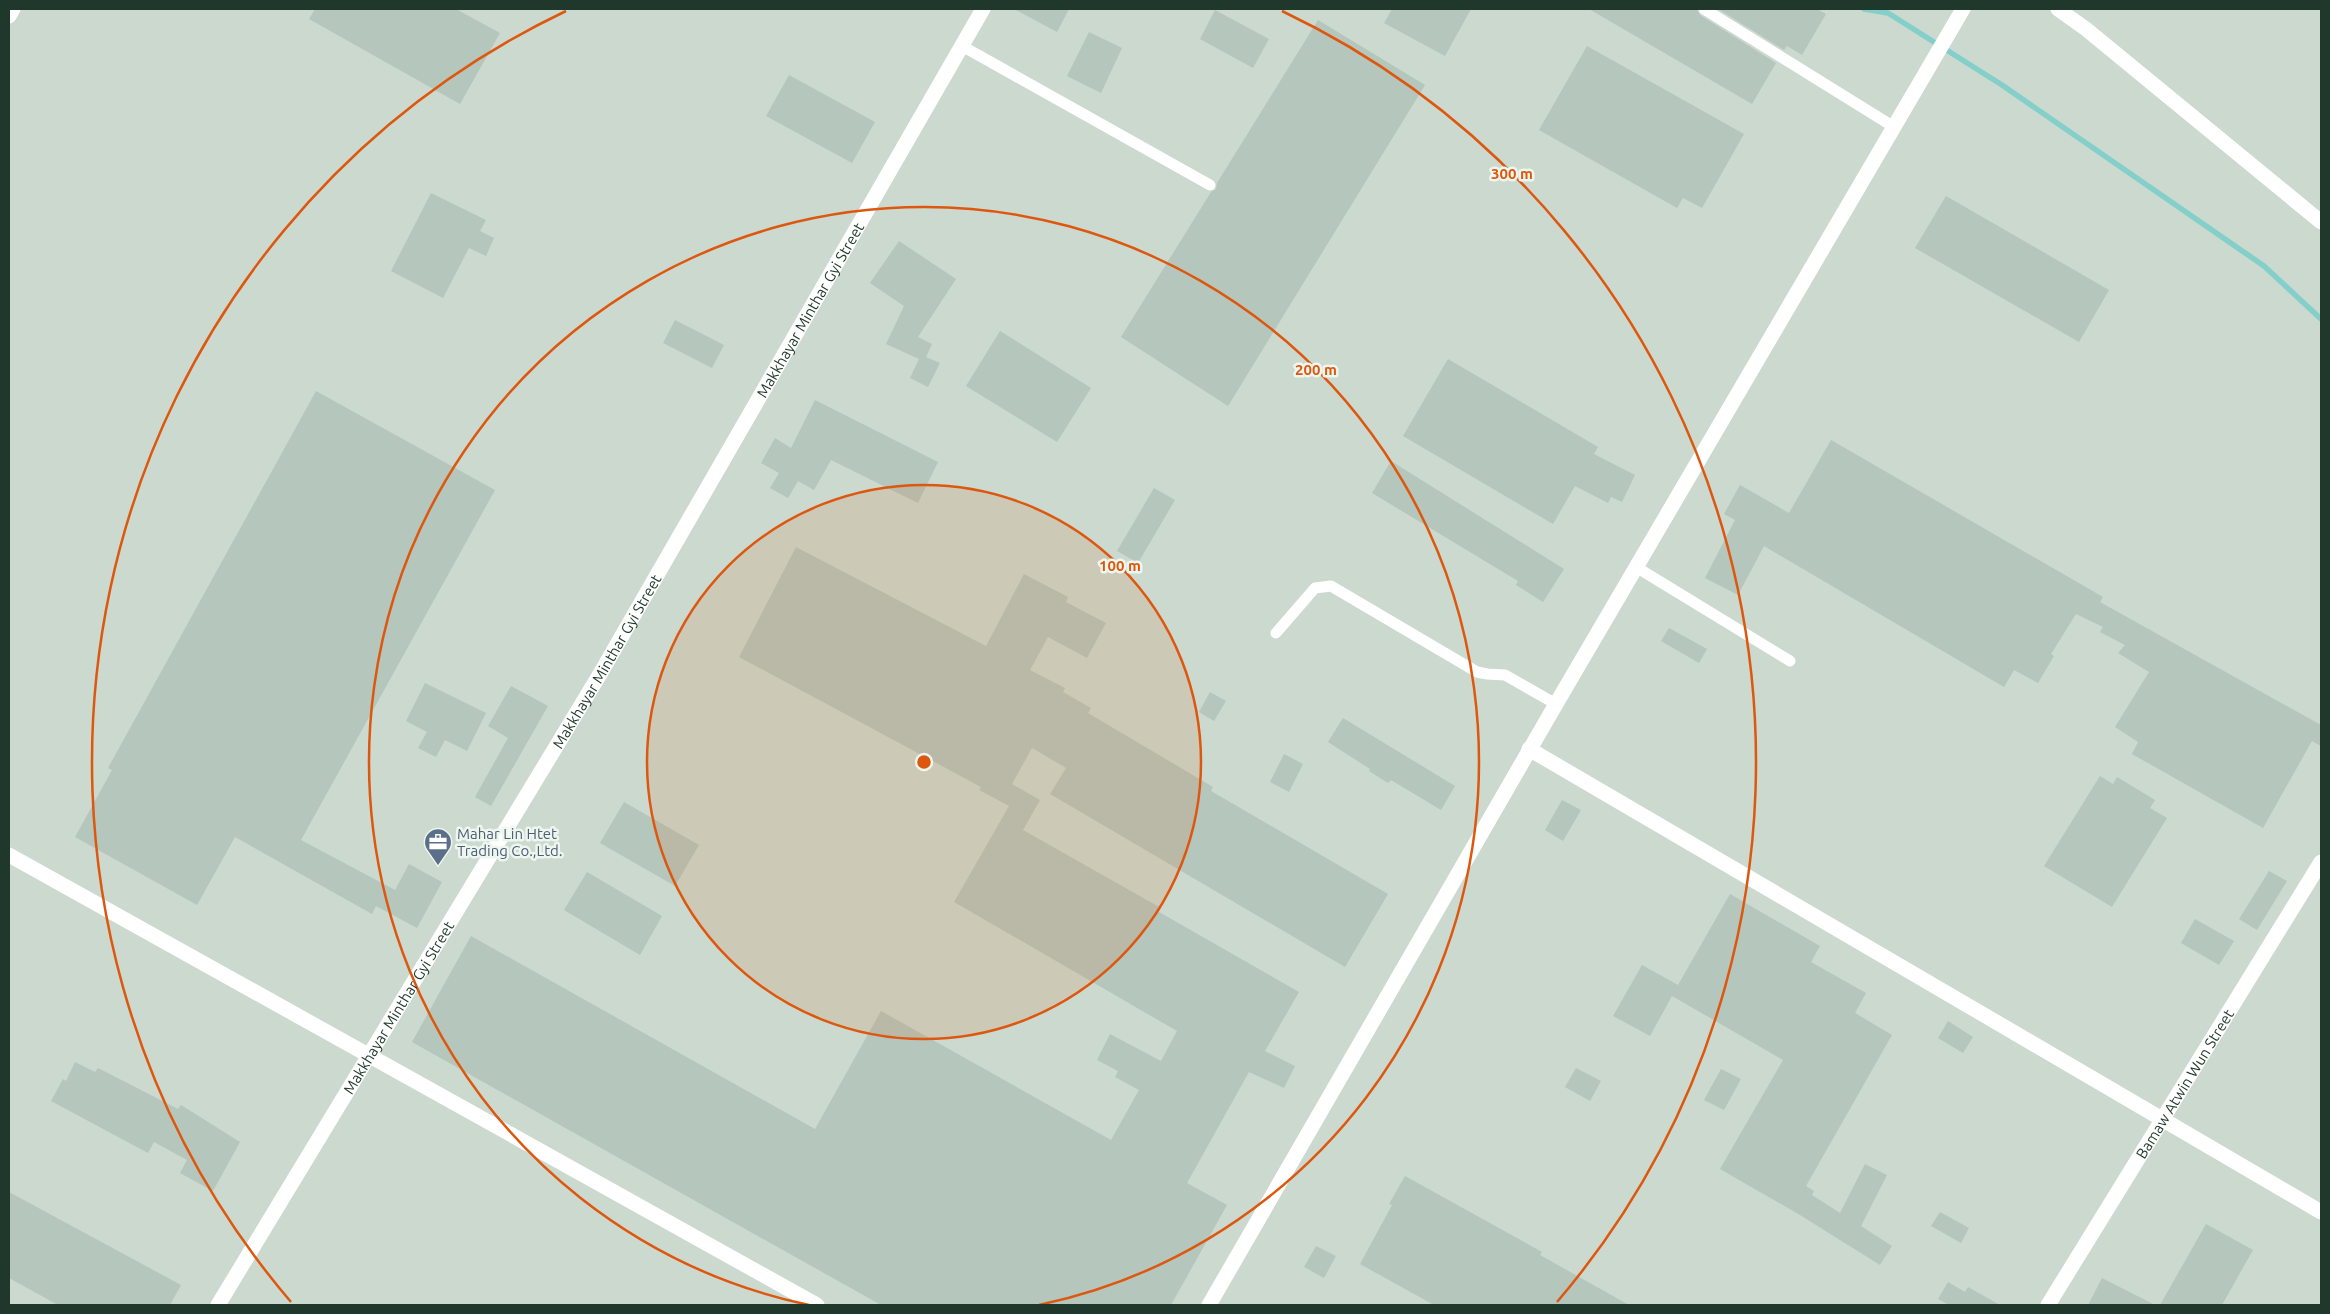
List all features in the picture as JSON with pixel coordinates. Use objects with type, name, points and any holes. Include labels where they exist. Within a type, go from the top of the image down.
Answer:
[{"type":"street","points":[[9,16],[12,9]]},
{"type":"street","name":"Makkhayar Minthar Gyi Street","points":[[218,1305],[600,674],[983,9]]},
{"type":"street","points":[[1209,1305],[1556,704],[1963,9]]},
{"type":"street","points":[[2058,9],[2086,29],[2321,222]]},
{"type":"street","points":[[1530,749],[2321,1212]]},
{"type":"street","points":[[9,855],[817,1305]]},
{"type":"street","name":"Bamaw Atwin Wun Street","points":[[2048,1305],[2321,862]]},
{"type":"lane","points":[[1704,9],[1894,126]]},
{"type":"lane","points":[[962,46],[1210,185]]},
{"type":"lane","points":[[1636,567],[1790,662]]},
{"type":"lane","points":[[1276,633],[1315,588],[1331,586],[1477,672],[1505,675],[1556,704]]},
{"type":"shaded area","points":[[9,9],[2321,9],[2321,1305],[9,1305]]},
{"type":"building","points":[[315,9],[456,9],[500,33],[460,104],[309,19]]},
{"type":"building","points":[[1014,9],[1069,9],[1057,32]]},
{"type":"building","points":[[1392,9],[1471,9],[1445,56],[1384,23]]},
{"type":"building","points":[[1589,9],[1697,9],[1700,15],[1776,63],[1752,104]]},
{"type":"building","points":[[1718,9],[1817,9],[1826,14],[1802,55],[1787,46],[1784,50]]},
{"type":"building","points":[[1215,10],[1269,39],[1253,68],[1200,39]]},
{"type":"building","points":[[1318,20],[1425,85],[1228,406],[1121,337],[1211,192],[1216,189],[1217,183]]},
{"type":"building","points":[[1089,32],[1122,48],[1101,93],[1067,76]]},
{"type":"building","points":[[1587,46],[1744,134],[1702,208],[1683,198],[1677,208],[1539,130]]},
{"type":"building","points":[[789,75],[875,122],[852,163],[766,116]]},
{"type":"building","points":[[431,193],[486,220],[480,231],[494,238],[486,256],[469,248],[443,298],[391,271]]},
{"type":"building","points":[[1946,196],[2109,290],[2079,342],[1915,248]]},
{"type":"building","points":[[899,241],[956,279],[918,337],[932,344],[926,357],[940,363],[928,387],[910,378],[919,359],[886,344],[904,306],[870,283]]},
{"type":"building","points":[[675,320],[724,345],[712,368],[663,343]]},
{"type":"building","points":[[1000,331],[1091,388],[1057,442],[966,386]]},
{"type":"building","points":[[1448,359],[1598,447],[1594,454],[1635,475],[1622,502],[1611,497],[1608,503],[1575,486],[1553,524],[1403,436]]},
{"type":"building","points":[[316,391],[495,490],[301,840],[395,890],[409,864],[442,882],[417,928],[376,906],[372,914],[235,837],[197,905],[75,837],[112,770],[108,768]]},
{"type":"building","points":[[815,400],[938,462],[918,503],[831,460],[814,490],[798,481],[788,498],[770,488],[779,473],[761,463],[775,438],[791,448]]},
{"type":"building","points":[[1831,440],[2103,597],[2100,602],[2321,725],[2321,746],[2312,741],[2263,828],[2132,754],[2138,742],[2115,727],[2149,672],[2118,653],[2125,645],[2100,632],[2103,627],[2076,614],[2051,654],[2054,656],[2038,683],[2014,670],[2004,687],[1764,546],[1738,595],[1705,578],[1735,520],[1724,514],[1740,485],[1789,513]]},
{"type":"building","points":[[1391,461],[1564,569],[1543,602],[1516,585],[1518,581],[1372,493]]},
{"type":"building","points":[[1154,488],[1175,500],[1138,563],[1117,551]]},
{"type":"building","points":[[796,547],[986,646],[1024,574],[1068,597],[1066,602],[1106,623],[1087,658],[1048,637],[1030,670],[1065,688],[1063,692],[1091,708],[1088,713],[1213,787],[1211,791],[1388,894],[1345,967],[1050,794],[1066,768],[1032,748],[1012,784],[1040,800],[1023,830],[1161,908],[1159,912],[1299,992],[1265,1051],[1295,1066],[1284,1088],[1249,1072],[1187,1183],[1227,1205],[1171,1305],[881,1305],[412,1042],[471,936],[815,1129],[881,1011],[1111,1140],[1139,1090],[1115,1077],[1118,1071],[1097,1060],[1110,1034],[1161,1061],[1177,1031],[954,902],[1009,806],[979,790],[981,787],[739,657]]},
{"type":"building","points":[[1669,628],[1707,649],[1699,663],[1661,641]]},
{"type":"building","points":[[425,683],[486,713],[467,751],[445,740],[436,757],[418,748],[427,732],[406,721]]},
{"type":"building","points":[[511,686],[548,706],[491,806],[475,797],[508,738],[488,726]]},
{"type":"building","points":[[1210,692],[1226,701],[1214,721],[1199,712]]},
{"type":"building","points":[[1343,718],[1455,786],[1441,810],[1391,780],[1388,783],[1328,742]]},
{"type":"building","points":[[1284,754],[1303,764],[1289,792],[1270,782]]},
{"type":"building","points":[[2100,776],[2113,784],[2117,777],[2155,800],[2150,808],[2167,818],[2112,907],[2044,866]]},
{"type":"building","points":[[1562,800],[1581,810],[1563,841],[1545,830]]},
{"type":"building","points":[[624,802],[699,845],[675,886],[600,843]]},
{"type":"building","points":[[2269,871],[2287,881],[2257,930],[2239,919]]},
{"type":"building","points":[[587,872],[662,916],[640,955],[564,910]]},
{"type":"building","points":[[1730,894],[1820,946],[1811,962],[1866,993],[1855,1013],[1892,1035],[1806,1186],[1814,1191],[1812,1195],[1840,1213],[1865,1164],[1887,1175],[1861,1226],[1892,1246],[1880,1265],[1800,1215],[1720,1169],[1783,1060],[1672,996],[1650,1036],[1613,1016],[1642,965],[1678,985]]},
{"type":"building","points":[[2195,919],[2234,941],[2219,965],[2181,943]]},
{"type":"building","points":[[1948,1021],[1973,1037],[1963,1053],[1938,1038]]},
{"type":"building","points":[[75,1062],[95,1072],[98,1068],[178,1109],[181,1105],[240,1142],[213,1191],[180,1173],[187,1160],[154,1142],[148,1153],[51,1101],[63,1079],[66,1081]]},
{"type":"building","points":[[1576,1068],[1601,1081],[1590,1101],[1565,1087]]},
{"type":"building","points":[[1721,1069],[1741,1079],[1724,1110],[1704,1100]]},
{"type":"building","points":[[1405,1176],[1542,1252],[1540,1255],[1629,1305],[1434,1305],[1360,1264],[1392,1205],[1389,1204]]},
{"type":"building","points":[[9,1192],[181,1285],[170,1305],[58,1305],[9,1278]]},
{"type":"building","points":[[1940,1212],[1969,1228],[1961,1243],[1931,1226]]},
{"type":"building","points":[[2206,1224],[2253,1250],[2222,1305],[2160,1305]]},
{"type":"building","points":[[1316,1246],[1336,1256],[1324,1278],[1304,1267]]},
{"type":"building","points":[[2102,1278],[2155,1305],[2088,1305]]},
{"type":"building","points":[[1948,1282],[1965,1292],[1968,1287],[2000,1305],[1949,1305],[1938,1299]]},
{"type":"waterway","points":[[1864,9],[1888,13],[2002,85],[2264,266],[2321,319]]},
{"type":"place","name":"Mahar Lin Htet Trading Co.,Ltd.","points":[[438,866]]}]
